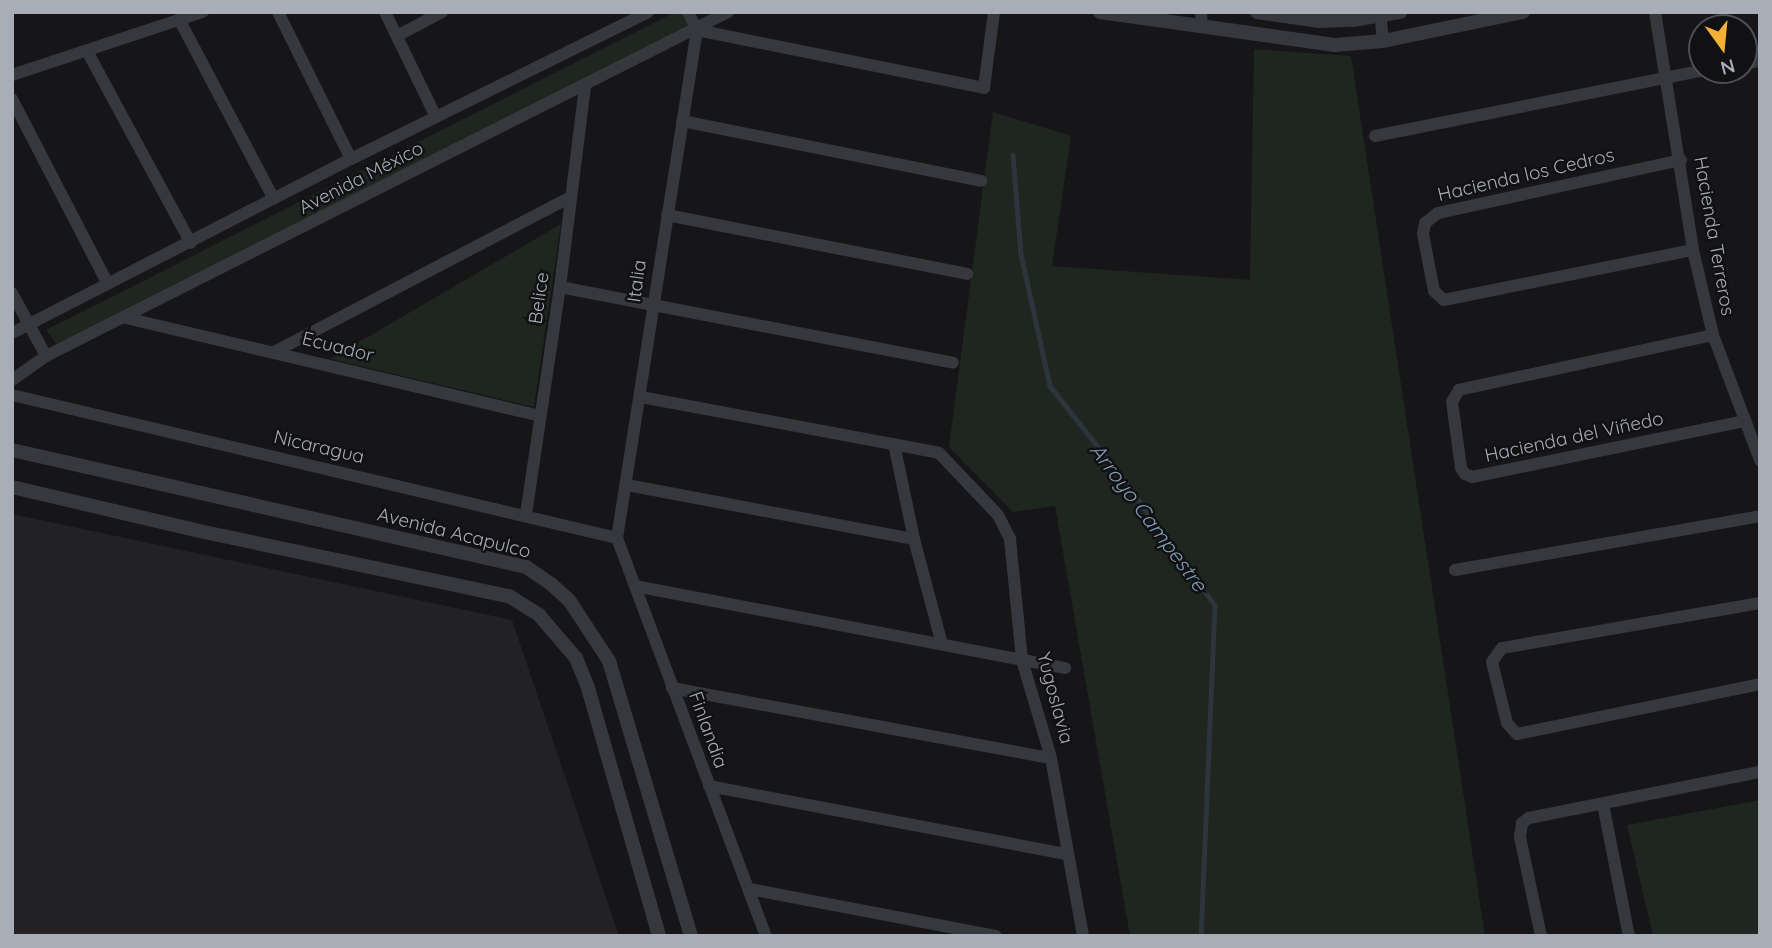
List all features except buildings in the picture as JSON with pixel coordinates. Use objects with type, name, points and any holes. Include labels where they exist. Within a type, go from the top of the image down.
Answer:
[{"type":"street","points":[[12,75],[203,12]]},
{"type":"street","points":[[278,12],[351,159]]},
{"type":"street","points":[[385,12],[436,117]]},
{"type":"street","points":[[397,36],[442,12]]},
{"type":"street","name":"Avenida México","points":[[12,333],[351,159],[648,12]]},
{"type":"street","points":[[688,12],[697,30],[984,88],[994,12]]},
{"type":"street","name":"Avenida México","points":[[12,380],[46,356],[585,87],[729,12]]},
{"type":"street","points":[[1257,12],[1342,21],[1400,12]]},
{"type":"street","points":[[1107,13],[1201,19],[1293,41],[1335,45],[1383,41],[1523,12]]},
{"type":"street","name":"Hacienda Terreros","points":[[1654,12],[1681,160],[1693,250],[1713,335],[1760,460]]},
{"type":"street","points":[[1380,14],[1383,41]]},
{"type":"street","points":[[1291,15],[1293,41]]},
{"type":"street","points":[[180,20],[274,199]]},
{"type":"street","name":"Italia","points":[[617,538],[697,30]]},
{"type":"street","points":[[88,51],[191,243]]},
{"type":"street","points":[[1375,136],[1688,73]]},
{"type":"street","name":"Belice","points":[[526,514],[560,288],[585,87]]},
{"type":"street","points":[[12,99],[108,284]]},
{"type":"street","points":[[682,121],[981,181]]},
{"type":"street","name":"Hacienda los Cedros","points":[[1681,160],[1438,213],[1425,222],[1423,234],[1434,291],[1444,300],[1693,250]]},
{"type":"street","points":[[276,351],[571,197]]},
{"type":"street","points":[[667,215],[967,274]]},
{"type":"street","points":[[560,288],[653,303],[953,363]]},
{"type":"street","points":[[12,293],[46,356]]},
{"type":"street","name":"Ecuador","points":[[126,318],[276,351],[540,416]]},
{"type":"street","name":"Hacienda del Viñedo","points":[[1713,335],[1459,390],[1452,402],[1461,467],[1465,474],[1472,477],[1745,421]]},
{"type":"street","name":"Nicaragua","points":[[12,395],[526,514],[617,538]]},
{"type":"street","points":[[641,397],[894,444],[914,539],[942,644]]},
{"type":"street","name":"Yugoslavia","points":[[894,444],[939,453],[1006,527],[1022,660],[1051,758],[1083,936]]},
{"type":"street","name":"Avenida Acapulco","points":[[12,450],[526,567],[551,583],[569,600],[609,661],[691,936]]},
{"type":"street","points":[[627,485],[914,539]]},
{"type":"street","points":[[12,488],[204,532],[509,596],[539,615],[576,658],[588,688],[659,936]]},
{"type":"street","points":[[1455,570],[1760,516]]},
{"type":"street","name":"Finlandia","points":[[617,538],[766,936]]},
{"type":"street","points":[[635,586],[1065,668]]},
{"type":"street","points":[[1760,603],[1502,648],[1492,662],[1507,723],[1517,734],[1760,684]]},
{"type":"street","points":[[672,688],[1051,758]]},
{"type":"street","points":[[1541,936],[1520,837],[1522,822],[1529,818],[1760,772]]},
{"type":"street","points":[[709,786],[1067,854]]},
{"type":"street","points":[[1603,804],[1629,936]]},
{"type":"street","points":[[750,889],[996,936]]},
{"type":"shaded area","points":[[675,12],[685,12],[691,24],[60,349],[46,330]]},
{"type":"shaded area","points":[[1254,49],[1351,56],[1485,936],[1130,936],[1055,506],[1013,512],[949,447],[993,112],[1071,136],[1052,266],[1250,280]]},
{"type":"shaded area","points":[[561,224],[534,407],[330,359]]},
{"type":"shaded area","points":[[12,514],[512,620],[619,936],[12,936]]},
{"type":"shaded area","points":[[1760,800],[1760,936],[1653,936],[1627,825]]},
{"type":"waterway","name":"Arroyo Campestre","points":[[1013,155],[1021,254],[1050,386],[1115,468],[1215,605],[1201,936]]}]
